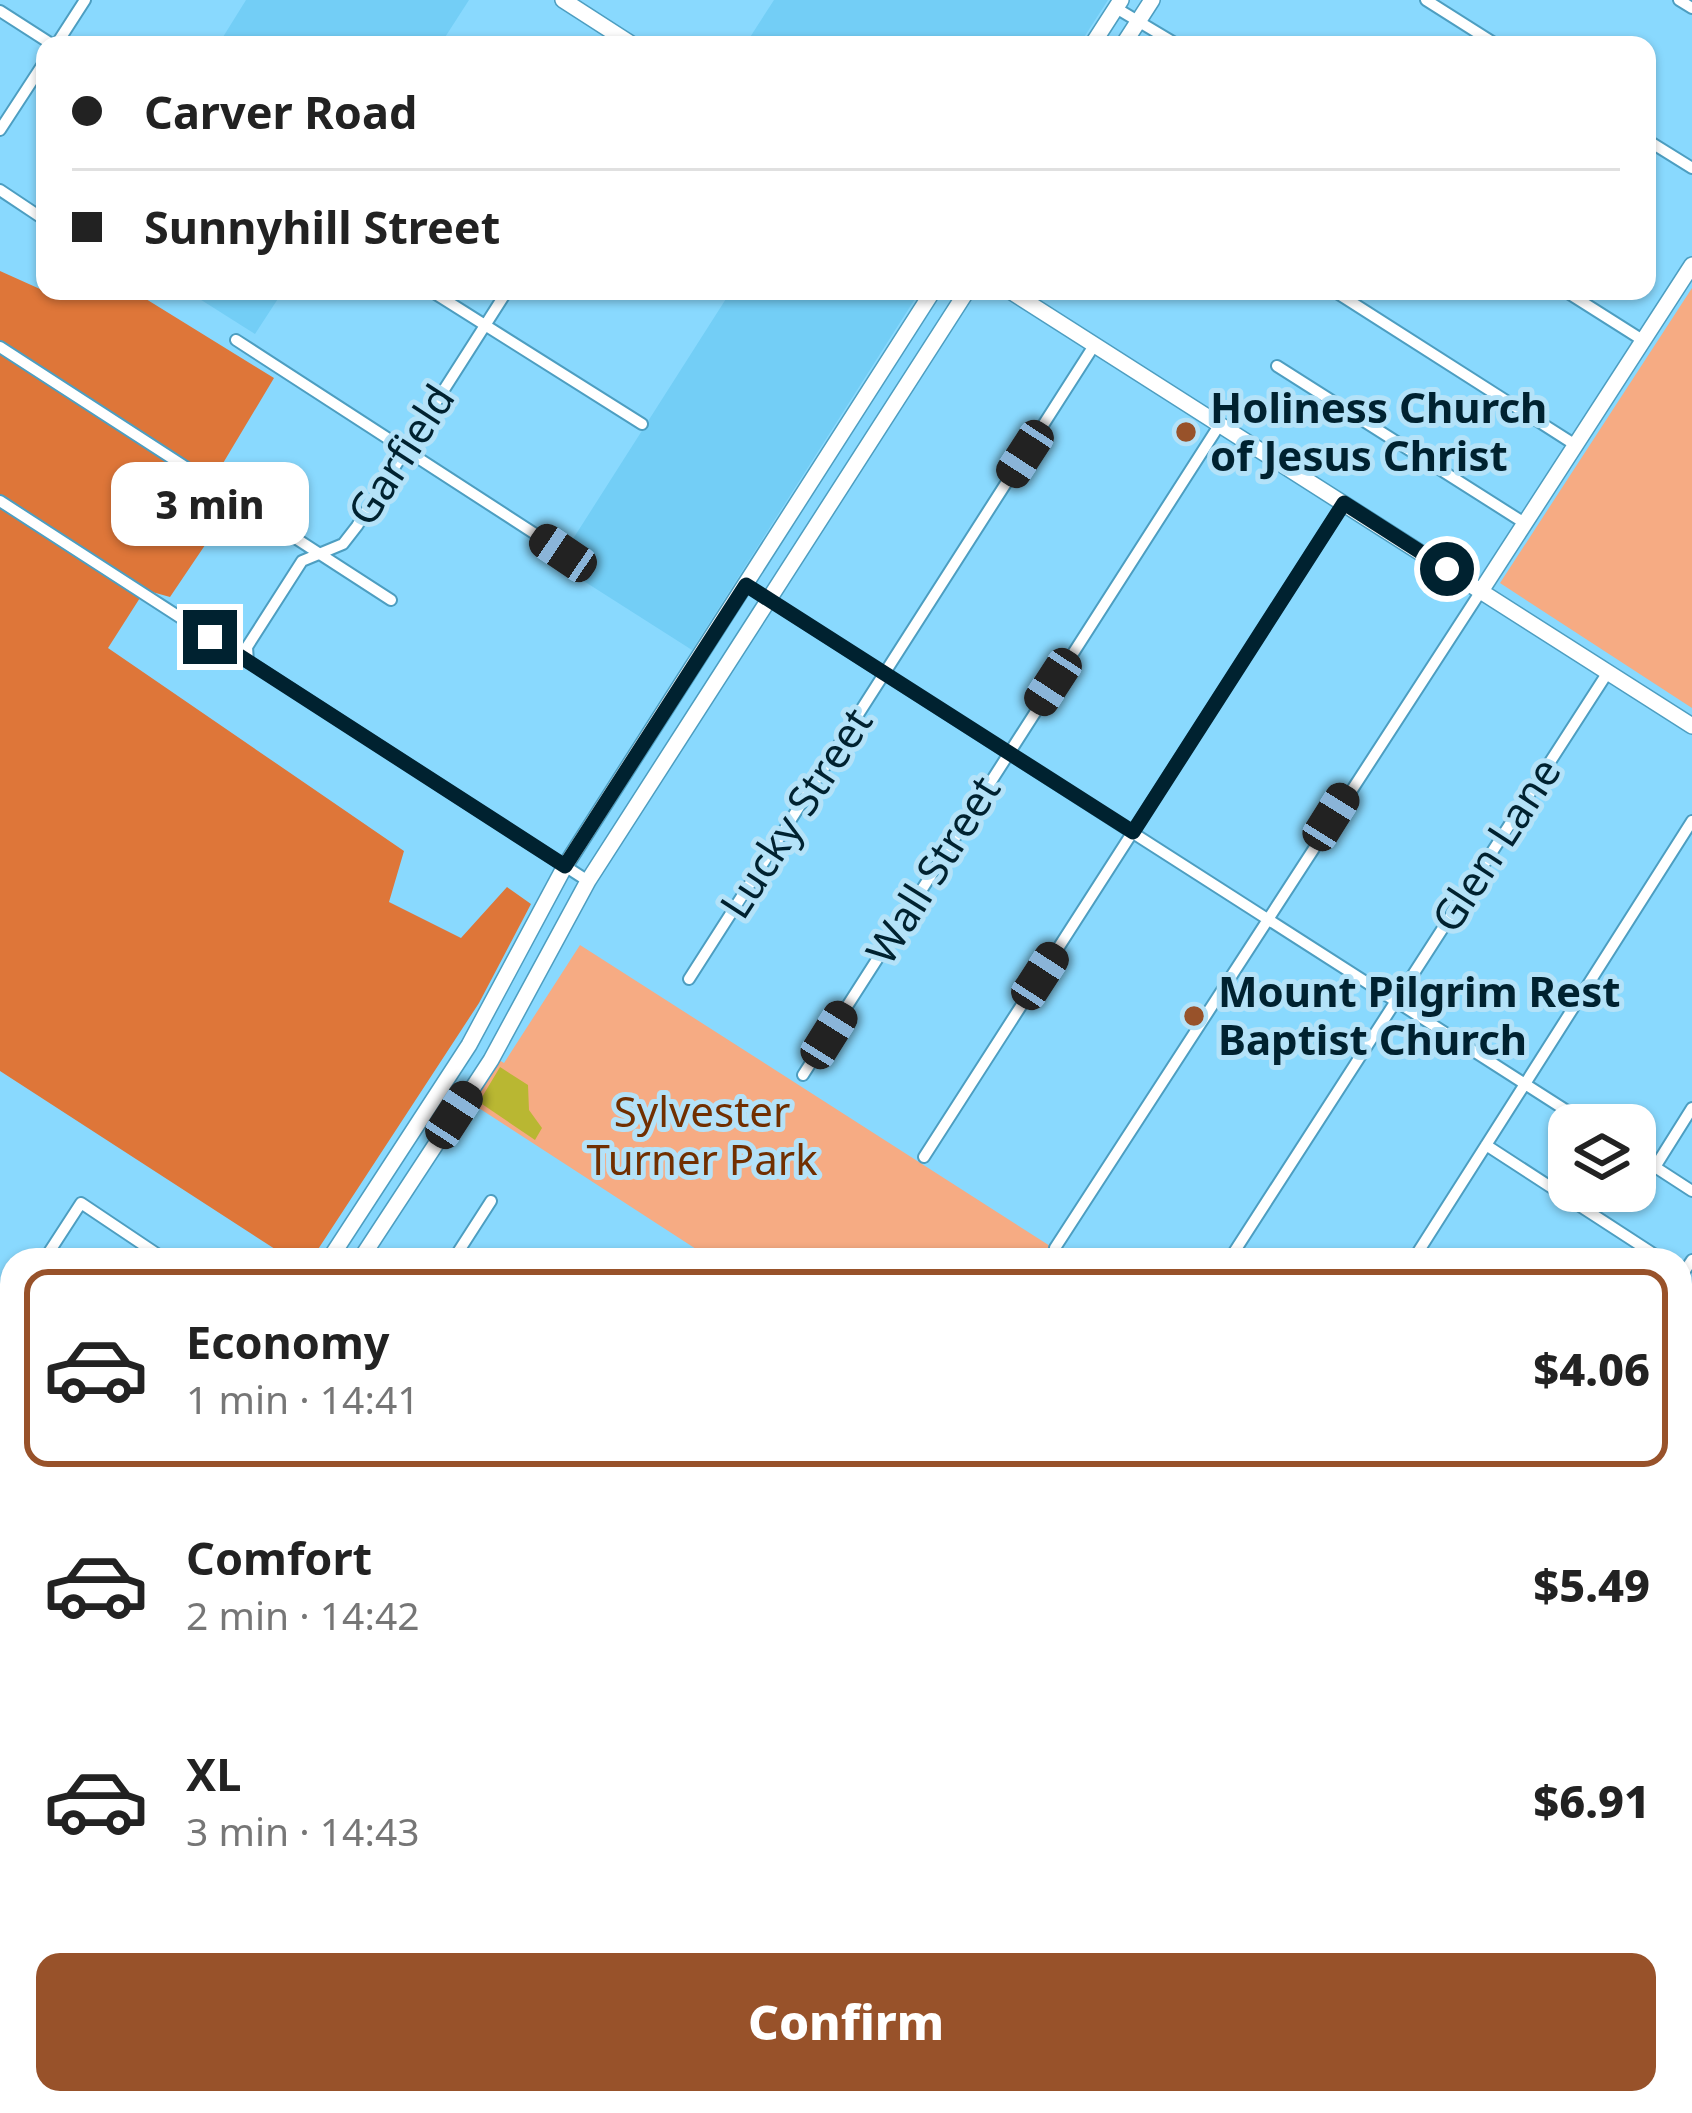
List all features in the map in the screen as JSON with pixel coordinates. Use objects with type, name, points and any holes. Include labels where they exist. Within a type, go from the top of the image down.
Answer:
[{"type":"main road","points":[[562,0],[619,36]]},
{"type":"main road","points":[[1129,36],[1151,0]]},
{"type":"main road","points":[[1098,36],[1118,4]]},
{"type":"main road","points":[[1481,591],[1692,265]]},
{"type":"main road","points":[[337,1248],[433,1102],[565,866],[927,300]]},
{"type":"main road","points":[[368,1248],[522,1005],[588,881],[961,300]]},
{"type":"main road","points":[[1024,300],[1692,726]]},
{"type":"main road","points":[[849,424],[873,440]]},
{"type":"main road","points":[[433,1102],[454,1115]]},
{"type":"street","points":[[60,36],[85,0]]},
{"type":"street","points":[[1426,0],[1483,36]]},
{"type":"street","points":[[1679,0],[1692,8]]},
{"type":"street","points":[[1118,4],[1164,36]]},
{"type":"street","points":[[0,11],[40,36]]},
{"type":"street","points":[[0,130],[36,75]]},
{"type":"street","points":[[1656,146],[1692,169]]},
{"type":"street","points":[[0,190],[36,214]]},
{"type":"street","points":[[444,300],[642,424]]},
{"type":"street","name":"Garfield","points":[[248,662],[247,646],[302,561],[343,544],[501,300]]},
{"type":"street","points":[[1348,300],[1576,446]]},
{"type":"street","points":[[1579,300],[1644,341]]},
{"type":"street","points":[[236,340],[407,447],[563,553]]},
{"type":"street","name":"Lucky Street","points":[[689,979],[1095,344]]},
{"type":"street","points":[[0,347],[391,600]]},
{"type":"street","points":[[1277,366],[1526,524]]},
{"type":"street","name":"Wall Street","points":[[803,1075],[1220,424]]},
{"type":"street","points":[[0,501],[588,881]]},
{"type":"street","points":[[924,1157],[1344,503]]},
{"type":"street","points":[[746,585],[1556,1104]]},
{"type":"street","points":[[1055,1248],[1481,591]]},
{"type":"street","name":"Glen Lane","points":[[1237,1248],[1608,672]]},
{"type":"street","points":[[1421,1248],[1692,821]]},
{"type":"street","points":[[1656,1164],[1692,1108]]},
{"type":"street","points":[[1486,1144],[1645,1248]]},
{"type":"street","points":[[1656,1168],[1692,1191]]},
{"type":"street","points":[[461,1248],[490,1201]]},
{"type":"street","points":[[52,1248],[81,1203],[148,1248]]},
{"type":"shaded area","points":[[246,0],[469,0],[446,36],[224,36]]},
{"type":"shaded area","points":[[774,0],[1108,0],[1085,36],[751,36]]},
{"type":"shaded area","points":[[0,271],[36,287],[36,300],[148,300],[274,378],[204,495],[226,514],[170,597],[145,590],[108,648],[404,851],[389,902],[461,938],[507,887],[531,904],[479,1003],[319,1248],[273,1248],[0,1071]]},
{"type":"shaded area","points":[[201,300],[277,300],[255,334]]},
{"type":"shaded area","points":[[725,300],[914,300],[692,650],[557,564]]},
{"type":"shaded area","points":[[500,1067],[528,1085],[529,1110],[542,1128],[535,1140],[479,1102]]},
{"type":"green space","points":[[1692,288],[1692,708],[1500,583]]},
{"type":"green space","name":"Sylvester Turner Park","points":[[580,945],[1053,1248],[695,1248],[471,1103],[499,1060],[504,1063]]},
{"type":"place","name":"Holiness Church of Jesus Christ","points":[[1186,432]]},
{"type":"place","name":"Mount Pilgrim Rest Baptist Church","points":[[1194,1016]]},
{"type":"route","points":[[210,637],[565,866],[746,585],[1133,832],[1344,503],[1447,569]]}]
